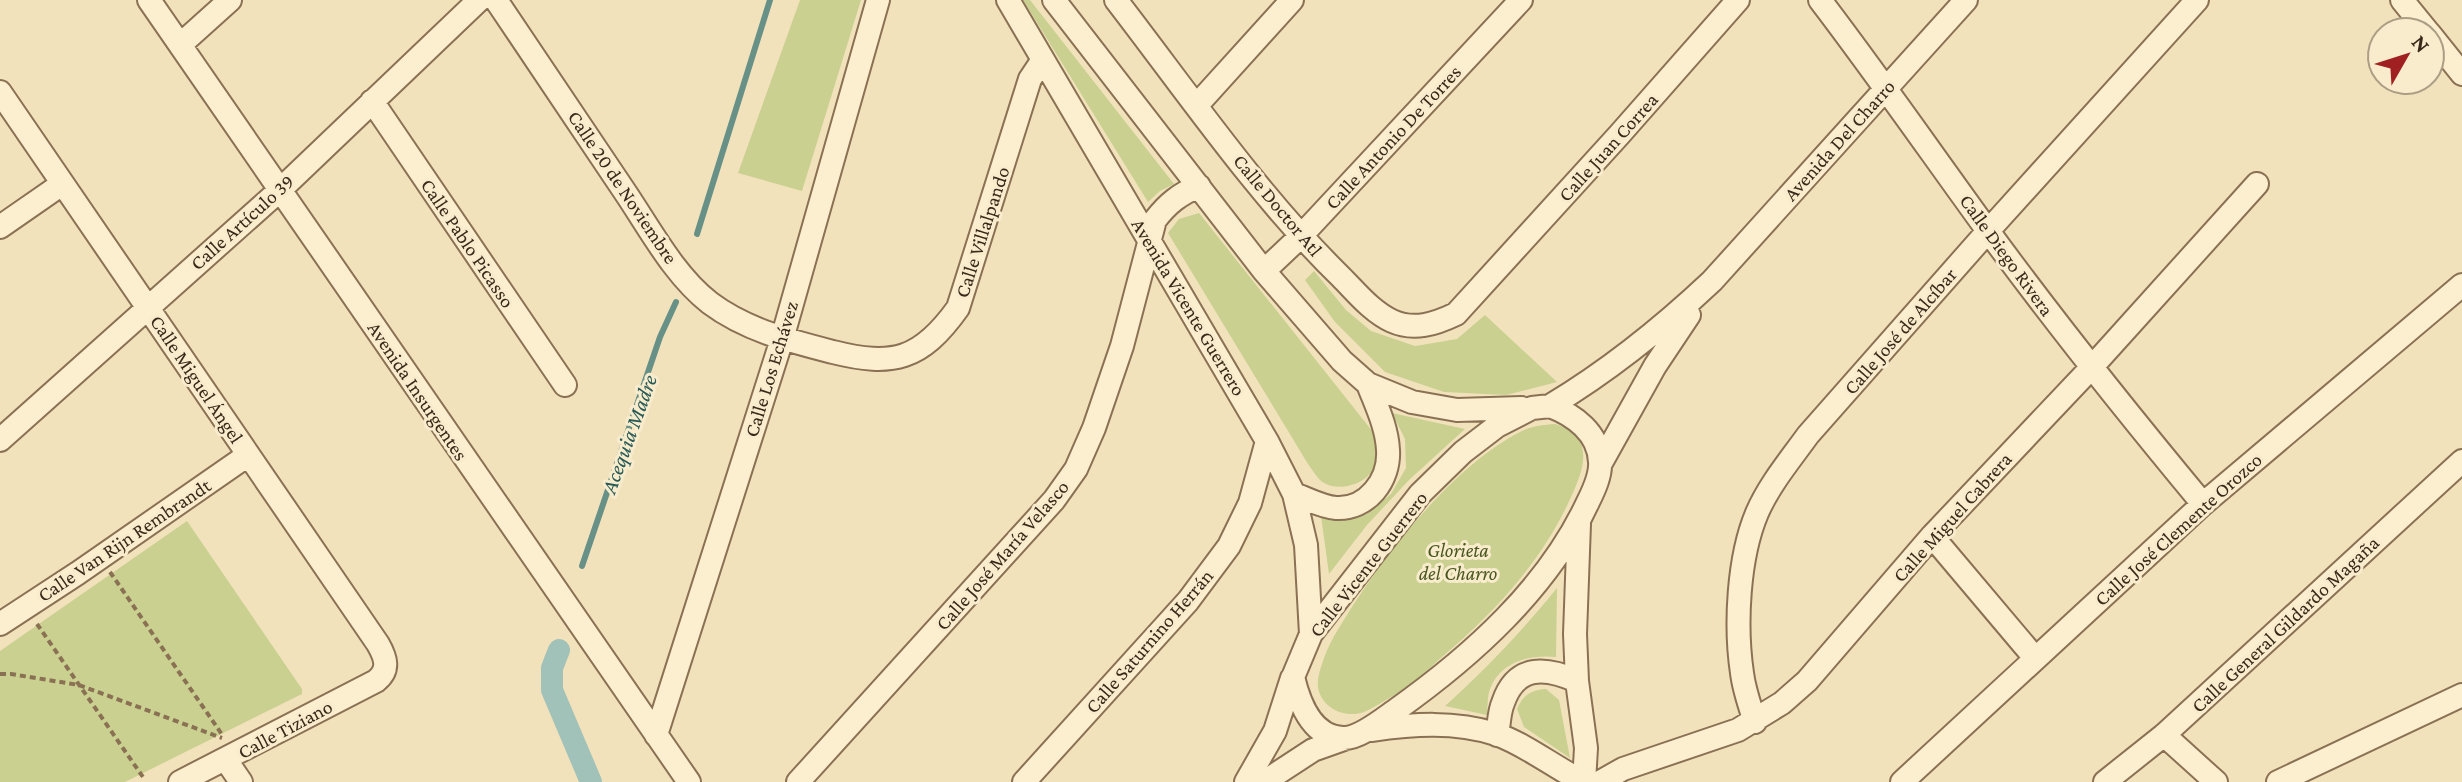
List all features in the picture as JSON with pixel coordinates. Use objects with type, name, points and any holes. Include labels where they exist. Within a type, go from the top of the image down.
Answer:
[{"type":"street","name":"Avenida Insurgentes","points":[[149,0],[689,782]]},
{"type":"street","points":[[180,45],[230,0]]},
{"type":"street","name":"Calle Artículo 39","points":[[0,440],[280,190],[479,0]]},
{"type":"street","name":"Calle 20 de Noviembre","points":[[496,0],[685,277],[709,302],[734,319],[782,339]]},
{"type":"street","name":"Calle Los Echávez","points":[[656,735],[782,339],[878,0]]},
{"type":"street","name":"Avenida Vicente Guerrero","points":[[1008,0],[1267,441],[1294,494],[1306,545],[1311,634]]},
{"type":"street","points":[[1054,0],[1264,271],[1342,361],[1368,384],[1412,402],[1457,410],[1541,407],[1567,413],[1587,430],[1601,463],[1595,486],[1579,521],[1548,568],[1466,657],[1366,730],[1313,750],[1264,782]]},
{"type":"street","name":"Calle Doctor Atl","points":[[1116,0],[1300,237],[1377,312],[1392,321],[1417,326],[1439,322],[1456,314],[1476,293]]},
{"type":"street","points":[[1197,105],[1292,0]]},
{"type":"street","name":"Calle Antonio De Torres","points":[[1264,271],[1300,237],[1521,0]]},
{"type":"street","name":"Calle Juan Correa","points":[[1476,293],[1738,0]]},
{"type":"street","name":"Calle Diego Rivera","points":[[1820,0],[2091,368],[2203,504]]},
{"type":"street","name":"Avenida Del Charro","points":[[1541,407],[1585,385],[1631,352],[1712,281],[1966,0]]},
{"type":"street","name":"Calle José de Alcíbar","points":[[1755,722],[1742,677],[1737,628],[1744,562],[1757,514],[1782,470],[1808,435],[1988,231],[2197,0]]},
{"type":"street","points":[[2402,0],[2415,16]]},
{"type":"street","points":[[2446,54],[2462,74]]},
{"type":"street","name":"Calle Villalpando","points":[[782,339],[861,359],[889,360],[917,351],[946,324],[958,308],[1030,79],[1042,61]]},
{"type":"street","name":"Calle Miguel Ángel","points":[[0,92],[378,644],[385,658],[385,669]]},
{"type":"street","name":"Calle Pablo Picasso","points":[[372,101],[565,385]]},
{"type":"street","points":[[0,227],[62,184]]},
{"type":"street","name":"Calle Miguel Cabrera","points":[[1600,782],[1623,769],[1755,722],[1807,681],[1932,536],[2091,368],[2257,184]]},
{"type":"street","name":"Calle José María Velasco","points":[[798,782],[1054,500],[1076,469],[1094,428],[1122,346],[1155,220],[1166,205],[1182,193],[1199,186]]},
{"type":"street","name":"Avenida Del Charro","points":[[1601,463],[1655,366],[1712,281]]},
{"type":"street","name":"Calle José Clemente Orozco","points":[[1902,782],[2203,504],[2462,285]]},
{"type":"street","points":[[1294,494],[1321,505],[1337,508],[1353,506],[1374,492],[1383,480],[1389,449],[1368,384]]},
{"type":"street","name":"Calle Vicente Guerrero","points":[[1293,677],[1311,634],[1420,494],[1463,452],[1497,426],[1541,407]]},
{"type":"street","name":"Calle Saturnino Herrán","points":[[1024,782],[1188,601],[1229,546],[1250,503],[1267,441]]},
{"type":"street","name":"Calle Van Rijn Rembrandt","points":[[0,624],[248,455]]},
{"type":"street","name":"Calle General Gildardo Magaña","points":[[2105,782],[2164,735],[2462,461]]},
{"type":"street","points":[[1366,730],[1417,723],[1454,725],[1497,735],[1584,782],[1586,748],[1577,681],[1575,634],[1579,521]]},
{"type":"street","points":[[1932,536],[2035,658]]},
{"type":"street","name":"Calle Tiziano","points":[[180,782],[376,681],[385,669]]},
{"type":"street","points":[[1497,735],[1503,702],[1513,684],[1525,673],[1556,671],[1577,681]]},
{"type":"street","points":[[1293,677],[1298,697],[1311,722],[1323,732],[1344,739]]},
{"type":"street","points":[[1246,782],[1275,731],[1293,677]]},
{"type":"street","points":[[2278,782],[2462,695]]},
{"type":"street","points":[[2164,735],[2216,782]]},
{"type":"street","points":[[226,760],[241,782]]},
{"type":"path","points":[[0,674],[79,685],[225,738],[110,571]]},
{"type":"path","points":[[35,622],[145,780]]},
{"type":"green space","points":[[800,0],[861,0],[802,191],[738,173]]},
{"type":"green space","points":[[1023,0],[1030,0],[1174,184],[1148,202]]},
{"type":"green space","points":[[1199,213],[1373,432],[1378,451],[1376,465],[1358,483],[1332,486],[1317,477],[1168,233],[1179,219]]},
{"type":"green space","points":[[1314,271],[1346,310],[1371,331],[1415,346],[1457,339],[1485,315],[1557,382],[1506,395],[1444,392],[1385,372],[1335,322],[1305,280]]},
{"type":"green space","points":[[1392,413],[1465,429],[1409,480],[1367,525],[1329,574],[1321,516],[1345,519],[1367,514],[1391,494],[1406,468],[1405,439]]},
{"type":"green space","name":"Glorieta del Charro","points":[[1555,424],[1576,436],[1581,444],[1583,464],[1560,520],[1516,584],[1462,639],[1398,693],[1357,714],[1342,713],[1329,706],[1320,694],[1318,684],[1327,650],[1366,586],[1404,536],[1447,487],[1495,447],[1528,428]]},
{"type":"green space","points":[[187,521],[302,689],[302,694],[125,782],[0,782],[0,651]]},
{"type":"green space","points":[[1557,588],[1556,657],[1536,657],[1508,666],[1490,689],[1487,715],[1445,706],[1503,649]]},
{"type":"green space","points":[[1546,689],[1559,700],[1570,758],[1524,727],[1517,709],[1528,694]]},
{"type":"waterway","name":"Acequia Madre","points":[[697,234],[770,0]]},
{"type":"waterway","name":"Acequia Madre","points":[[582,566],[660,337],[676,302]]},
{"type":"waterway","name":"Acequia Madre","points":[[559,650],[552,668],[552,690],[591,782]]}]
